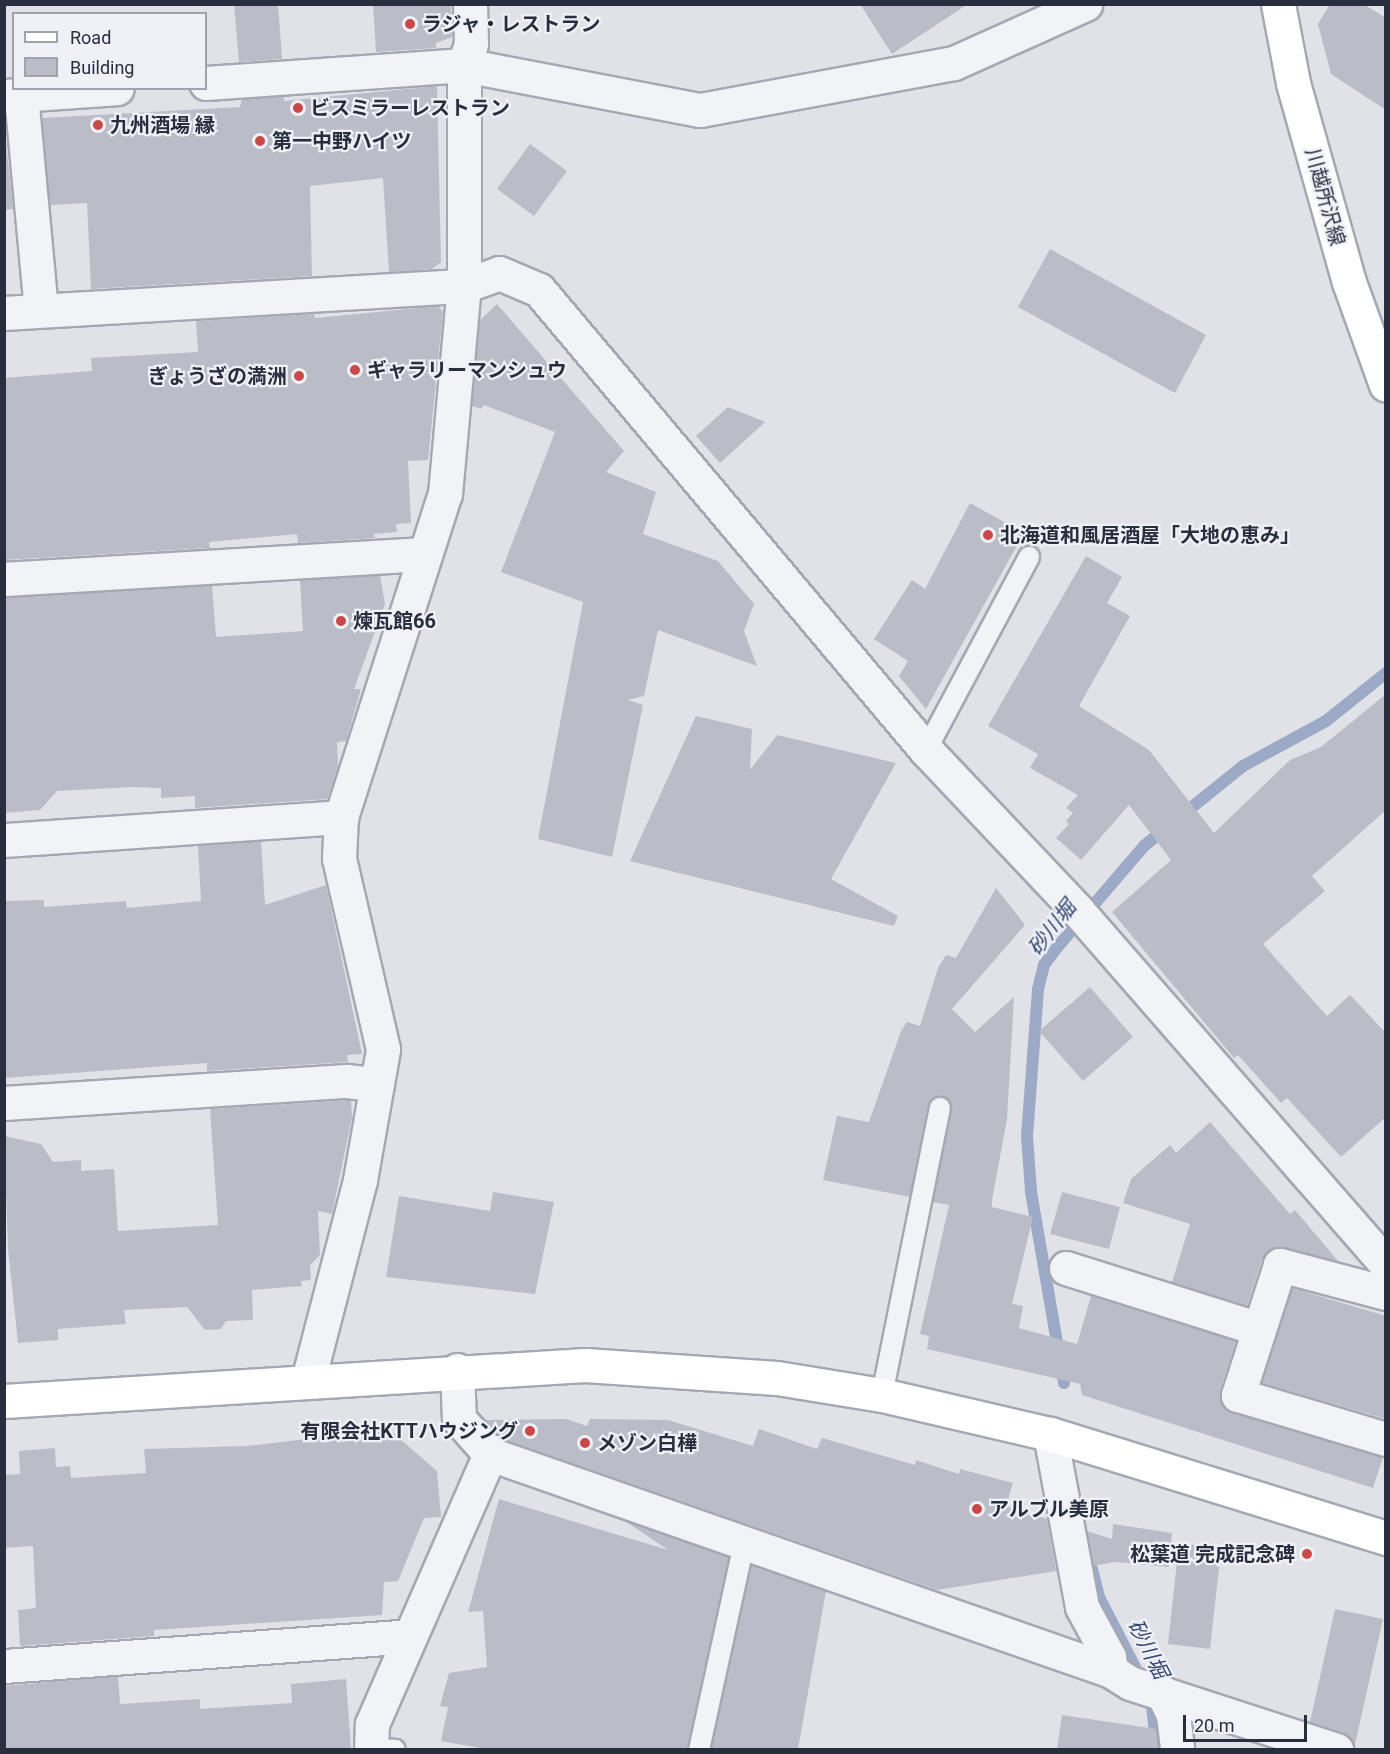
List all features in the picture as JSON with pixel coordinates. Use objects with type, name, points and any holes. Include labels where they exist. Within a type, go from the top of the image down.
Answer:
[{"type":"street","points":[[308,1380],[360,1180],[383,1049],[339,858],[341,817],[445,494],[464,286],[464,65],[471,44],[470,4]]},
{"type":"street","points":[[207,83],[464,65],[700,110],[954,63],[1085,4]]},
{"type":"street","name":"川越所沢線","points":[[1278,4],[1293,83],[1348,282],[1386,385]]},
{"type":"street","points":[[41,309],[13,95],[87,90]]},
{"type":"street","points":[[4,313],[41,309],[464,286],[499,273],[539,290],[926,750],[1071,904],[1382,1251]]},
{"type":"street","points":[[4,579],[424,554]]},
{"type":"street","points":[[4,840],[341,817]]},
{"type":"street","points":[[4,1103],[346,1081],[377,1084]]},
{"type":"street","points":[[1386,1293],[1280,1265],[1238,1395],[1386,1438]]},
{"type":"street","points":[[1066,1268],[1259,1329]]},
{"type":"street","points":[[4,1401],[457,1370],[667,1367],[882,1395],[1050,1434],[1386,1538]]},
{"type":"street","points":[[457,1370],[459,1419],[490,1455],[1162,1692],[1336,1749]]},
{"type":"street","points":[[1050,1434],[1082,1607],[1121,1677]]},
{"type":"street","points":[[371,1749],[372,1724],[408,1636],[490,1455]]},
{"type":"street","points":[[4,1666],[408,1636]]},
{"type":"street","points":[[1162,1692],[1173,1715],[1177,1749]]},
{"type":"lane","points":[[926,750],[1029,557]]},
{"type":"lane","points":[[882,1395],[940,1108]]},
{"type":"lane","points":[[699,1749],[744,1543]]},
{"type":"lane","points":[[371,1749],[395,1749]]},
{"type":"building","points":[[234,4],[278,4],[282,59],[239,62]]},
{"type":"building","points":[[373,4],[451,4],[452,37],[436,43],[436,48],[376,52]]},
{"type":"building","points":[[860,4],[968,4],[892,54]]},
{"type":"building","points":[[1330,4],[1363,4],[1386,18],[1386,110],[1331,74],[1318,24]]},
{"type":"building","points":[[437,86],[441,262],[432,269],[389,272],[383,178],[310,186],[312,276],[91,289],[87,203],[50,205],[42,118],[240,107],[242,99],[284,96],[284,101]]},
{"type":"building","points":[[4,122],[13,209],[4,210]]},
{"type":"building","points":[[530,144],[567,171],[534,216],[497,189]]},
{"type":"building","points":[[1050,249],[1206,335],[1175,393],[1018,307]]},
{"type":"building","points":[[497,304],[624,451],[606,472],[656,492],[643,534],[718,561],[754,604],[744,631],[757,666],[658,630],[644,696],[628,700],[643,705],[612,857],[538,839],[583,602],[501,572],[555,432],[484,405],[481,409],[472,406],[480,320]]},
{"type":"building","points":[[438,306],[443,312],[428,460],[408,461],[411,523],[396,524],[397,532],[374,534],[375,538],[298,543],[297,534],[209,542],[210,548],[4,560],[4,378],[92,371],[91,358],[198,352],[196,321],[314,314],[315,318]]},
{"type":"building","points":[[728,407],[765,422],[720,463],[696,436]]},
{"type":"building","points":[[970,503],[1024,533],[926,709],[899,676],[908,661],[874,639],[912,580],[925,589]]},
{"type":"building","points":[[1086,556],[1122,577],[1107,603],[1130,616],[1079,706],[1149,750],[1214,833],[1290,760],[1321,747],[1386,694],[1386,810],[1312,876],[1325,891],[1263,944],[1327,1016],[1350,995],[1386,1033],[1386,1117],[1341,1157],[1287,1098],[1281,1103],[1238,1055],[1234,1058],[1112,912],[1171,860],[1129,805],[1081,860],[1056,838],[1069,824],[1066,821],[1073,813],[1066,808],[1078,795],[1030,768],[1038,754],[988,726]]},
{"type":"building","points":[[380,575],[385,604],[354,689],[361,689],[346,741],[337,742],[338,767],[327,799],[195,808],[195,796],[161,798],[161,788],[133,787],[57,791],[40,810],[4,813],[4,598],[212,585],[216,637],[303,631],[300,580]]},
{"type":"building","points":[[696,716],[752,729],[750,770],[777,735],[896,763],[831,879],[898,916],[894,926],[630,861]]},
{"type":"building","points":[[261,841],[265,905],[326,885],[362,1054],[347,1055],[348,1062],[207,1071],[207,1063],[4,1078],[4,901],[44,900],[44,907],[126,901],[127,908],[201,901],[198,846]]},
{"type":"building","points":[[996,888],[1025,925],[952,1009],[975,1032],[1014,997],[1007,1119],[992,1207],[1033,1217],[1012,1304],[1023,1306],[1019,1328],[1077,1344],[1091,1296],[1236,1341],[1220,1390],[1225,1408],[1383,1457],[1373,1488],[1082,1395],[1080,1384],[927,1349],[929,1336],[920,1334],[949,1205],[933,1202],[951,1104],[942,1096],[928,1105],[910,1197],[823,1180],[837,1116],[869,1122],[901,1031],[907,1022],[920,1026],[938,968],[946,955],[956,958]]},
{"type":"building","points":[[1090,987],[1133,1037],[1083,1081],[1039,1031]]},
{"type":"building","points":[[351,1100],[352,1117],[332,1214],[318,1211],[320,1255],[310,1265],[311,1280],[301,1281],[302,1286],[252,1290],[253,1320],[226,1321],[221,1329],[205,1330],[187,1307],[124,1310],[126,1324],[58,1329],[58,1340],[18,1343],[8,1249],[4,1136],[41,1144],[53,1162],[81,1160],[81,1171],[114,1169],[118,1231],[218,1225],[210,1109]]},
{"type":"building","points":[[1210,1122],[1290,1214],[1295,1210],[1338,1261],[1275,1247],[1262,1259],[1247,1306],[1172,1282],[1190,1224],[1123,1203],[1131,1179],[1170,1145],[1176,1153]]},
{"type":"building","points":[[493,1192],[554,1202],[535,1294],[386,1277],[399,1196],[490,1211]]},
{"type":"building","points":[[1062,1192],[1120,1207],[1109,1249],[1050,1234]]},
{"type":"building","points":[[1292,1288],[1386,1316],[1386,1419],[1262,1383]]},
{"type":"building","points":[[566,1419],[587,1426],[590,1419],[668,1420],[753,1446],[759,1429],[817,1449],[822,1438],[915,1465],[916,1460],[959,1474],[960,1469],[1013,1483],[1006,1506],[1047,1519],[1056,1571],[937,1590],[503,1439],[485,1420]]},
{"type":"building","points":[[374,1431],[393,1433],[437,1471],[441,1517],[424,1518],[398,1581],[384,1582],[382,1615],[154,1630],[154,1636],[20,1646],[18,1610],[36,1608],[33,1546],[4,1548],[4,1475],[20,1474],[19,1451],[55,1448],[56,1467],[70,1466],[71,1478],[146,1473],[144,1449],[247,1446]]},
{"type":"building","points":[[499,1499],[668,1550],[625,1521],[729,1557],[687,1749],[485,1749],[441,1741],[448,1707],[440,1706],[449,1673],[487,1667],[483,1611],[468,1612]]},
{"type":"building","points":[[1113,1524],[1172,1533],[1169,1567],[1115,1562],[1093,1566],[1087,1531],[1112,1539]]},
{"type":"building","points":[[1179,1542],[1221,1550],[1210,1649],[1168,1644]]},
{"type":"building","points":[[751,1565],[826,1591],[798,1749],[711,1749]]},
{"type":"building","points":[[1335,1609],[1383,1619],[1354,1749],[1342,1732],[1310,1722]]},
{"type":"building","points":[[118,1676],[120,1704],[200,1699],[200,1709],[292,1703],[291,1684],[346,1679],[351,1749],[4,1749],[4,1686]]},
{"type":"building","points":[[1062,1715],[1156,1729],[1158,1749],[1057,1749]]},
{"type":"waterway","name":"砂川堀","points":[[1181,816],[1243,766],[1326,721],[1386,673]]},
{"type":"waterway","name":"砂川堀","points":[[1064,1383],[1031,1191],[1027,1136],[1038,989],[1044,965],[1060,944],[1144,846],[1165,829]]},
{"type":"waterway","name":"砂川堀","points":[[1092,1569],[1099,1597],[1151,1698],[1157,1750]]},
{"type":"place","name":"ラジャ・レストラン","points":[[410,24]]},
{"type":"place","name":"ビスミラーレストラン","points":[[298,108]]},
{"type":"place","name":"九州酒場 縁","points":[[98,125]]},
{"type":"place","name":"第一中野ハイツ","points":[[260,141]]},
{"type":"place","name":"ギャラリーマンシュウ","points":[[355,370]]},
{"type":"place","name":"ぎょうざの満洲","points":[[299,376]]},
{"type":"place","name":"北海道和風居酒屋「大地の恵み」","points":[[988,535]]},
{"type":"place","name":"煉瓦館66","points":[[341,621]]},
{"type":"place","name":"有限会社KTTハウジング","points":[[530,1431]]},
{"type":"place","name":"メゾン白樺","points":[[585,1443]]},
{"type":"place","name":"アルブル美原","points":[[977,1509]]},
{"type":"place","name":"松葉道 完成記念碑","points":[[1307,1554]]}]
